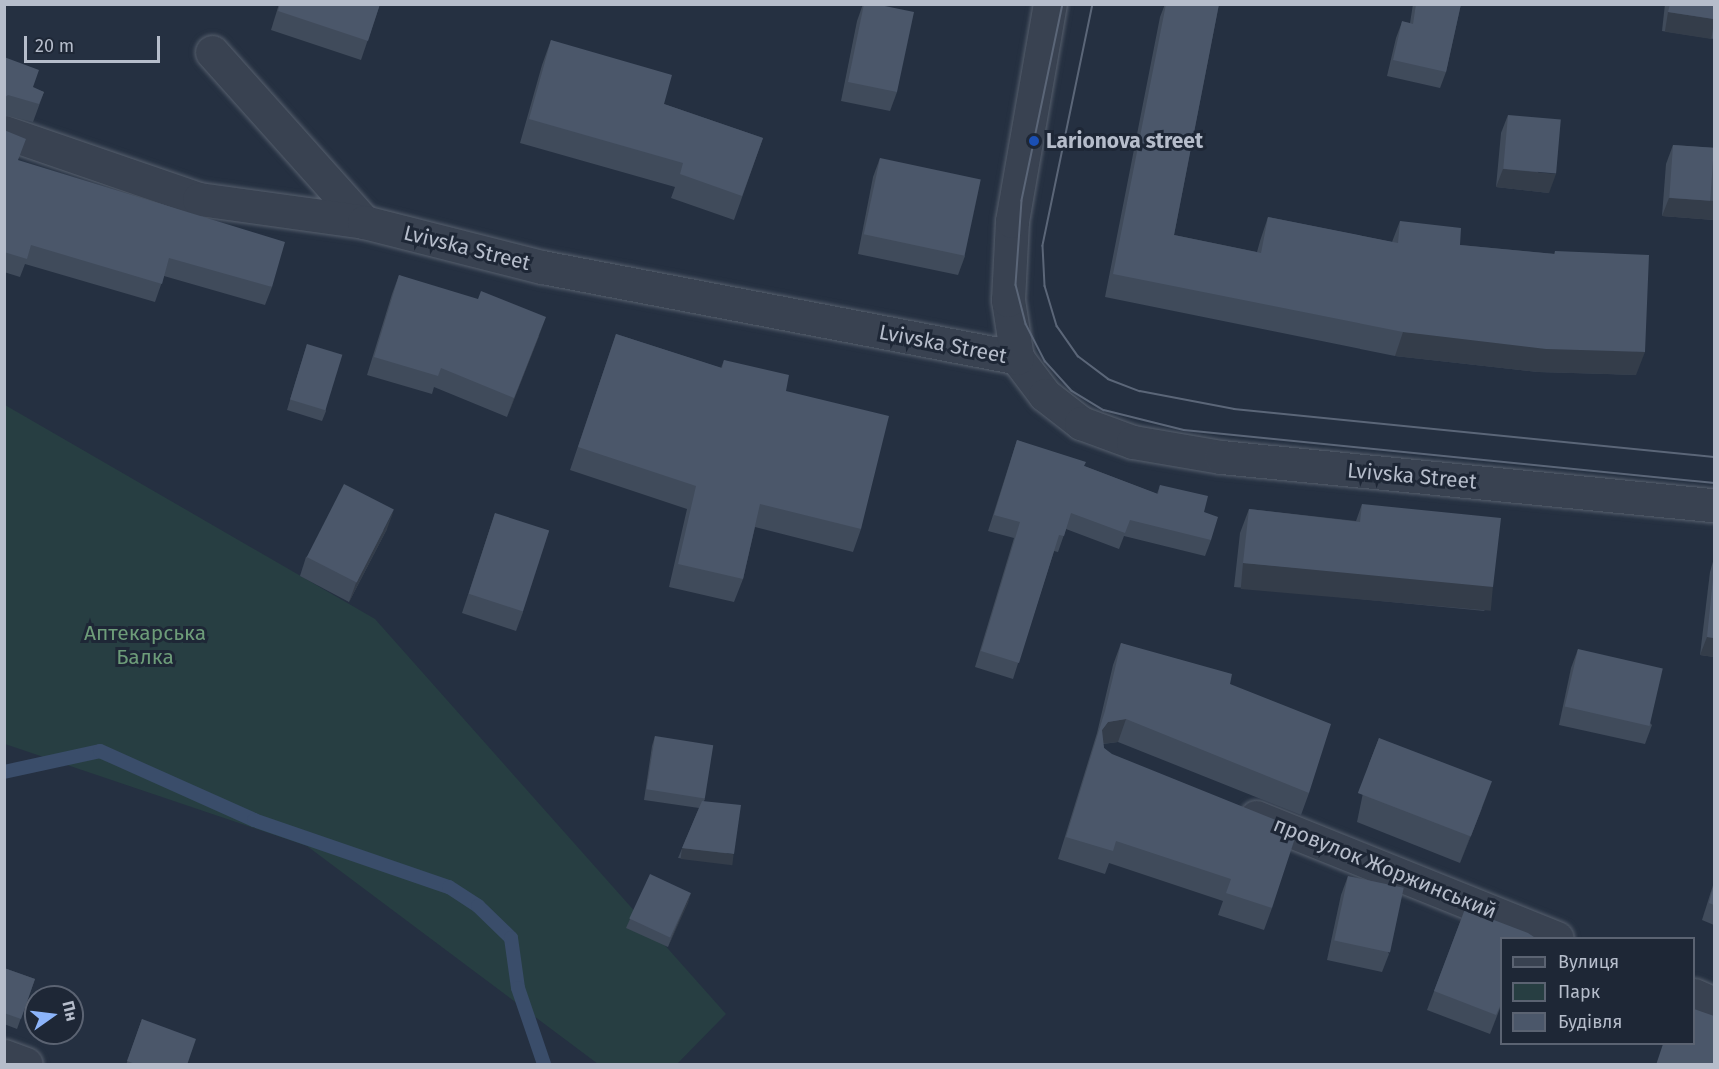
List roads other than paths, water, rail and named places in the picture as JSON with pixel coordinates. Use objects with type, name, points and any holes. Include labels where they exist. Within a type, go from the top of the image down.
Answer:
[{"type":"street","points":[[1017,358],[1008,300],[1012,221],[1050,4]]},
{"type":"street","points":[[212,52],[364,222]]},
{"type":"street","name":"Lvivska Street","points":[[4,132],[199,199],[364,222],[542,267],[1017,358],[1045,395],[1081,423],[1133,442],[1221,457],[1714,505]]},
{"type":"street","name":"провулок Жоржинський","points":[[1233,808],[1552,937]]},
{"type":"street","points":[[1695,995],[1714,1004]]},
{"type":"street","points":[[4,1056],[26,1065]]},
{"type":"waterway","points":[[4,772],[100,751],[254,820],[449,887],[478,906],[511,938],[518,988],[544,1064]]},
{"type":"tram line","points":[[1063,4],[1022,201],[1016,285],[1026,324],[1045,361],[1072,391],[1104,410],[1184,430],[1714,483]]},
{"type":"tram line","points":[[1093,4],[1043,246],[1045,286],[1057,326],[1078,356],[1108,379],[1140,391],[1234,409],[1714,457]]},
{"type":"place","name":"Larionova street","points":[[1034,141]]},
{"type":"park label","name":"Аптекарська Балка","points":[[145,645]]}]
